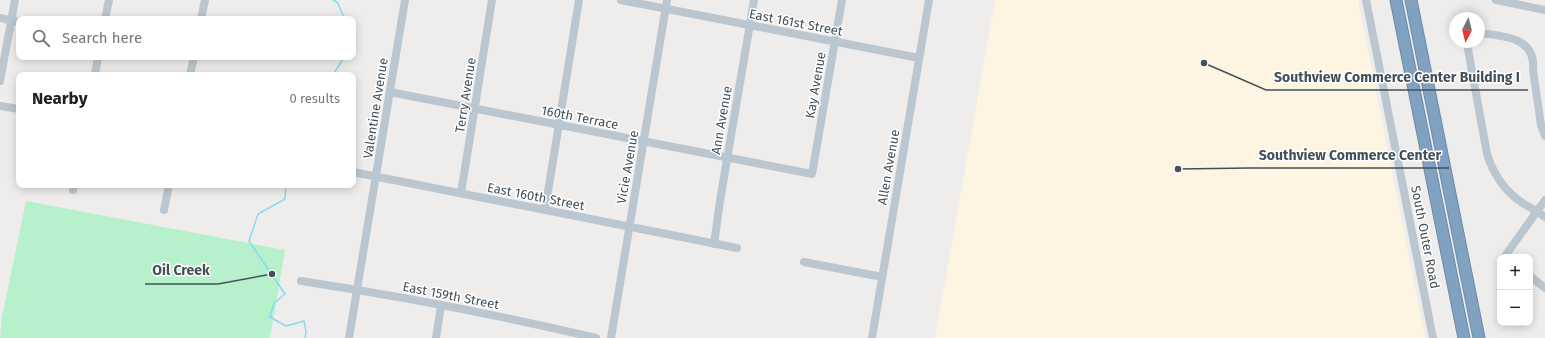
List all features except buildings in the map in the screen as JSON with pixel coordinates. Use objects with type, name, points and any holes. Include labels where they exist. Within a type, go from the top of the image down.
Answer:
[{"type":"highway","points":[[1396,0],[1464,338]]},
{"type":"highway","points":[[1411,0],[1479,338]]},
{"type":"street","points":[[0,81],[15,21],[15,0]]},
{"type":"street","points":[[106,16],[109,0]]},
{"type":"street","points":[[202,16],[205,0]]},
{"type":"street","name":"Valentine Avenue","points":[[349,338],[405,0]]},
{"type":"street","name":"Terry Avenue","points":[[461,193],[492,0]]},
{"type":"street","points":[[545,210],[579,0]]},
{"type":"street","name":"East 161st Street","points":[[621,0],[919,58]]},
{"type":"street","name":"Vicie Avenue","points":[[611,338],[667,0]]},
{"type":"street","name":"Ann Avenue","points":[[714,244],[754,0]]},
{"type":"street","name":"Kay Avenue","points":[[812,174],[842,0]]},
{"type":"street","name":"Allen Avenue","points":[[872,338],[929,0]]},
{"type":"street","name":"South Outer Road","points":[[1366,0],[1434,338]]},
{"type":"street","points":[[1496,0],[1545,10]]},
{"type":"street","points":[[0,18],[15,21]]},
{"type":"street","points":[[1485,34],[1518,40],[1527,47],[1533,58],[1541,125],[1545,136]]},
{"type":"street","points":[[1468,48],[1487,154],[1491,166],[1497,177],[1519,201],[1545,217]]},
{"type":"street","points":[[96,72],[98,60]]},
{"type":"street","points":[[191,72],[193,60]]},
{"type":"street","name":"160th Terrace","points":[[390,92],[727,159],[812,174]]},
{"type":"street","points":[[0,106],[16,109]]},
{"type":"street","name":"East 160th Street","points":[[356,173],[737,248]]},
{"type":"street","points":[[164,210],[168,188]]},
{"type":"street","points":[[1507,254],[1545,200]]},
{"type":"street","points":[[804,262],[882,277]]},
{"type":"street","points":[[1533,278],[1545,288]]},
{"type":"street","name":"East 159th Street","points":[[301,281],[526,322],[596,338]]},
{"type":"street","points":[[436,338],[441,306]]},
{"type":"shaded area","points":[[995,0],[1358,0],[1425,338],[935,338]]},
{"type":"green space","points":[[26,201],[285,250],[270,338],[0,338],[2,317]]},
{"type":"waterway","points":[[333,0],[337,2],[344,16]]},
{"type":"waterway","points":[[335,72],[342,60]]},
{"type":"waterway","points":[[286,188],[285,199],[258,214],[249,241],[285,294],[274,303],[270,317],[286,326],[304,321],[306,331],[305,338]]},
{"type":"place","name":"Southview Commerce Center Building I","points":[[1204,63]]},
{"type":"place","name":"Southview Commerce Center","points":[[1178,169]]},
{"type":"place","name":"Oil Creek","points":[[272,274]]}]
